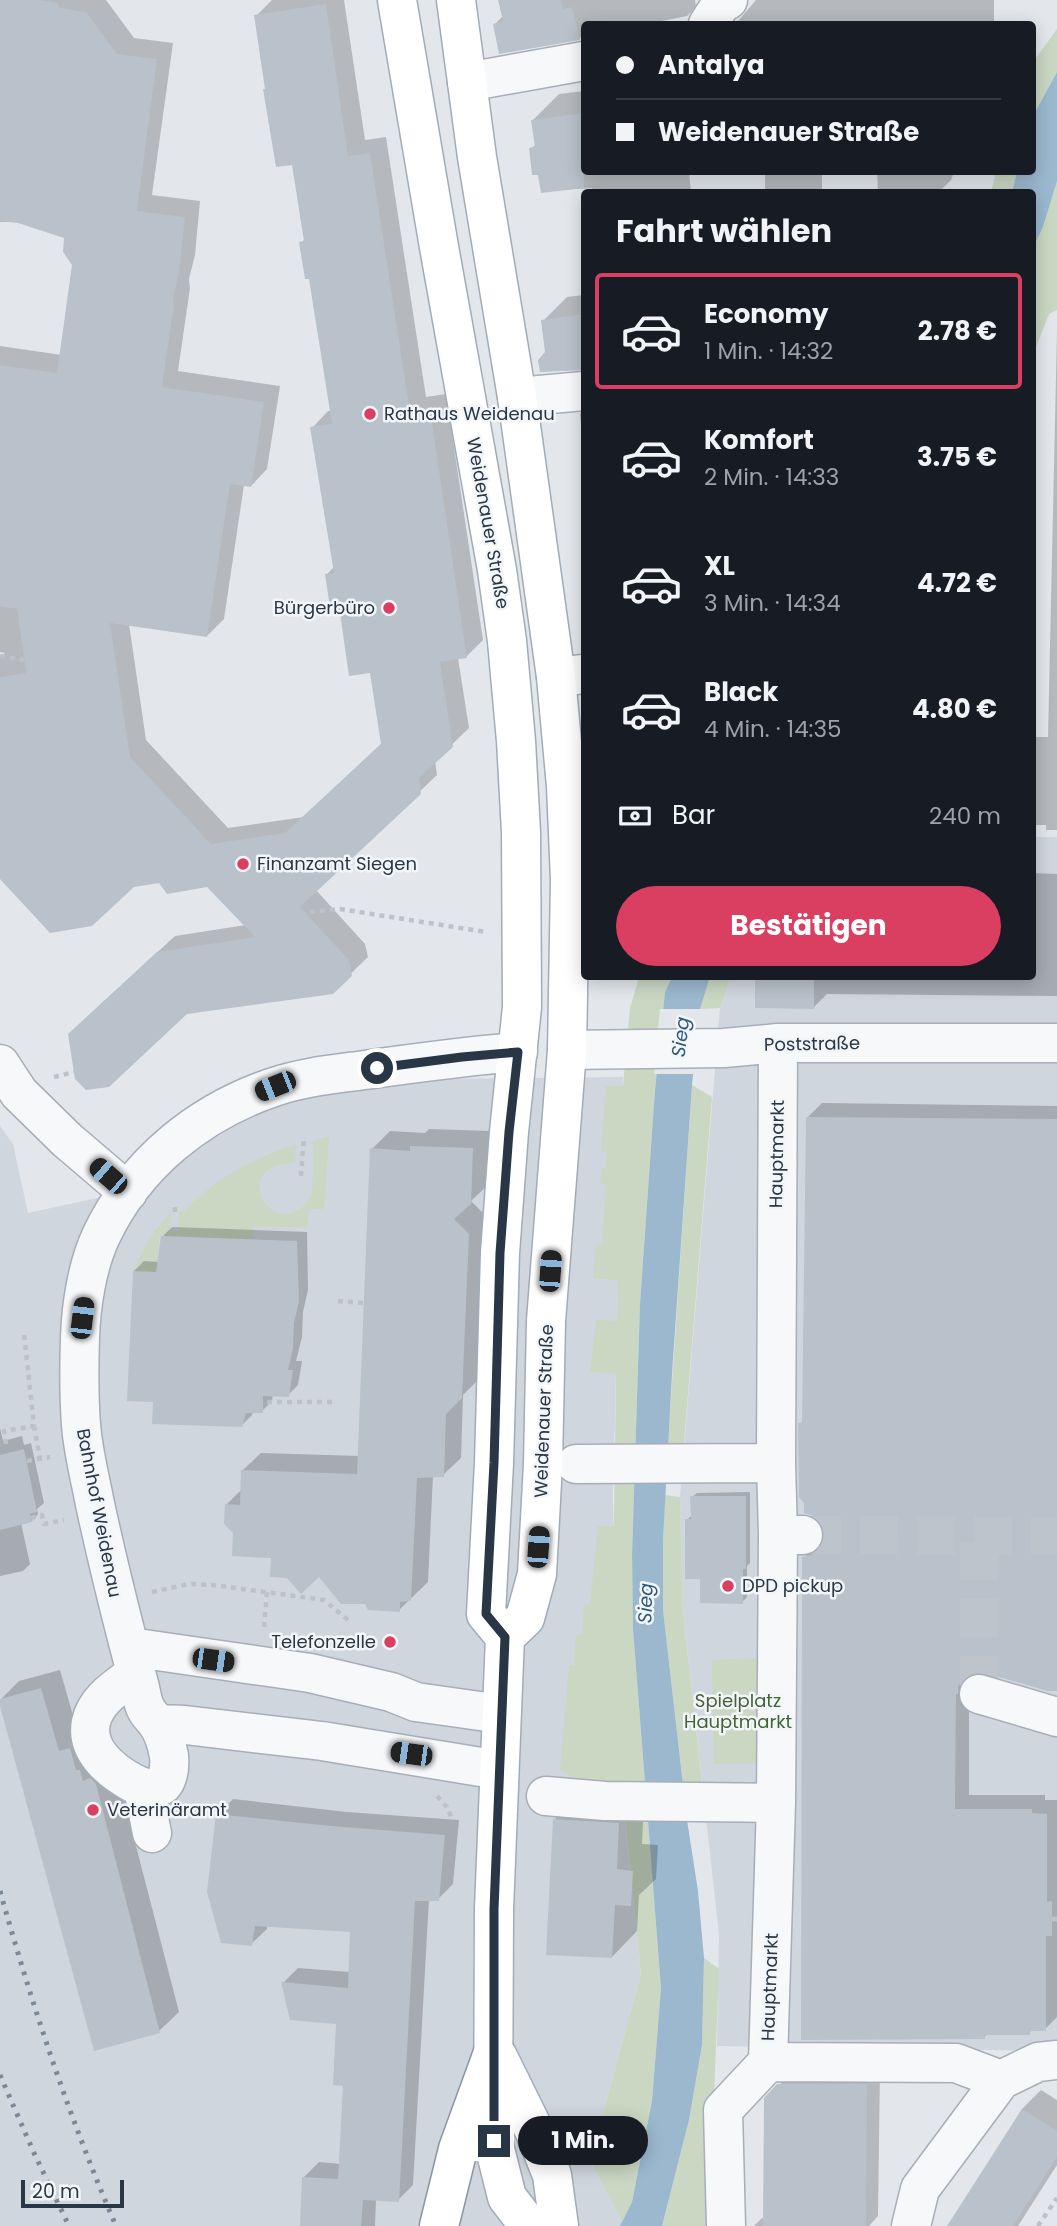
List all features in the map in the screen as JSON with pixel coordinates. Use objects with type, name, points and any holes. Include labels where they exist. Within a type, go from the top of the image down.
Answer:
[{"type":"main road","name":"Weidenauer Straße","points":[[397,0],[497,570],[507,640],[516,741],[521,832],[522,1007],[500,1253],[494,1463],[486,1614],[505,1637],[524,1618],[537,1574],[546,1321],[566,1050],[570,880],[566,786],[570,675],[517,397],[477,157],[456,0]]},
{"type":"main road","points":[[518,1052],[566,1050]]},
{"type":"main road","points":[[505,1637],[494,1909],[494,2141],[508,2197],[529,2226]]},
{"type":"main road","points":[[439,2226],[458,2149],[494,2050]]},
{"type":"main road","points":[[494,2050],[534,2130],[552,2175],[559,2226]]},
{"type":"street","points":[[710,21],[721,4],[728,0]]},
{"type":"street","points":[[467,82],[581,62]]},
{"type":"street","points":[[517,397],[581,391]]},
{"type":"street","name":"Poststraße","points":[[566,1050],[761,1044],[1057,1043]]},
{"type":"street","name":"Hauptmarkt","points":[[761,1044],[790,1265],[776,1463],[791,1535],[776,1803],[768,2062],[956,2063],[1001,2080]]},
{"type":"street","name":"Bahnhof Weidenau","points":[[143,1787],[154,1789],[161,1786],[168,1776],[170,1761],[158,1724],[145,1707],[116,1598],[81,1425],[80,1337],[88,1280],[101,1237],[128,1192],[153,1161],[190,1129],[213,1114],[275,1086],[416,1062],[518,1052]]},
{"type":"street","points":[[0,1063],[19,1093],[67,1140],[128,1192]]},
{"type":"street","points":[[592,1464],[776,1463]]},
{"type":"street","points":[[152,1833],[143,1787],[119,1775],[109,1766],[98,1755],[90,1737],[91,1720],[97,1707],[133,1660],[310,1673],[391,1692],[416,1702],[501,1714]]},
{"type":"street","points":[[979,1694],[1057,1717]]},
{"type":"street","points":[[158,1724],[322,1741],[499,1770]]},
{"type":"street","points":[[546,1797],[605,1801],[776,1803]]},
{"type":"street","points":[[911,2226],[920,2189],[1001,2080],[1038,2062],[1057,2060]]},
{"type":"street","points":[[726,2226],[723,2110],[768,2062]]},
{"type":"path","points":[[0,656],[24,660]]},
{"type":"path","points":[[310,912],[340,909],[490,932]]},
{"type":"path","points":[[56,1076],[74,1072]]},
{"type":"path","points":[[301,1176],[304,1136]]},
{"type":"path","points":[[175,1205],[175,1212]]},
{"type":"path","points":[[338,1301],[364,1303]]},
{"type":"path","points":[[24,1333],[40,1458]]},
{"type":"path","points":[[247,1402],[333,1402]]},
{"type":"path","points":[[6,1444],[4,1431],[34,1426]]},
{"type":"path","points":[[27,1461],[54,1456]]},
{"type":"path","points":[[31,1518],[43,1516],[44,1524],[72,1519]]},
{"type":"path","points":[[146,1593],[189,1584],[267,1592],[324,1600],[348,1620]]},
{"type":"path","points":[[264,1627],[267,1592]]},
{"type":"path","points":[[433,1791],[447,1807],[452,1819]]},
{"type":"path","points":[[1038,2226],[1057,2198]]},
{"type":"shaded area","points":[[1036,837],[1057,837],[1057,2051],[717,2046],[719,1934],[683,1613],[680,1497],[720,1008],[730,980],[1036,980]]},
{"type":"shaded area","points":[[623,1077],[613,1496],[618,1753],[641,1974],[590,2161],[625,2226],[0,2226],[0,1126],[13,1144],[28,1213],[129,1191],[197,1139],[288,1099],[428,1079]]},
{"type":"green space","points":[[1057,29],[1057,72],[1036,110],[1036,58]]},
{"type":"green space","points":[[995,175],[1016,175],[1013,189],[992,189]]},
{"type":"green space","points":[[1057,181],[1057,310],[1049,314],[1036,347],[1036,242]]},
{"type":"green space","points":[[638,980],[671,980],[665,992],[655,1090],[640,1304],[632,1555],[633,1629],[661,1988],[652,2101],[632,2202],[622,2221],[590,2161],[641,1974],[623,1797],[607,1796],[560,1770],[569,1665],[574,1665],[576,1634],[582,1634],[584,1605],[590,1604],[598,1526],[614,1526],[616,1374],[590,1371],[596,1320],[617,1321],[618,1280],[593,1278],[596,1245],[602,1245],[606,1185],[600,1184],[607,1152],[601,1151],[606,1086],[623,1086],[630,1008]]},
{"type":"green space","points":[[709,980],[730,980],[720,1008],[700,1009]]},
{"type":"green space","points":[[692,1085],[712,1097],[684,1443],[668,1443]]},
{"type":"green space","points":[[329,1136],[324,1209],[309,1209],[307,1228],[254,1226],[253,1240],[159,1236],[157,1272],[133,1271],[152,1234],[171,1212],[170,1231],[179,1231],[179,1211],[184,1211],[222,1179],[265,1156],[296,1144],[295,1163],[276,1166],[265,1173],[260,1183],[260,1194],[274,1211],[285,1214],[299,1210],[311,1195],[313,1141]]},
{"type":"green space","points":[[665,1495],[680,1497],[683,1613],[703,1793],[684,1793],[663,1610]]},
{"type":"green space","name":"Spielplatz Hauptmarkt","points":[[762,1658],[765,1763],[714,1764],[712,1660]]},
{"type":"green space","points":[[704,1958],[719,1969],[713,2122],[714,2226],[662,2226],[689,2120],[702,2045]]},
{"type":"water","points":[[1057,72],[1057,181],[1036,242],[1036,189],[1013,189],[1016,175],[1036,175],[1036,110]]},
{"type":"water","name":"Sieg","points":[[671,980],[709,980],[700,1009],[692,1085],[663,1540],[663,1610],[704,1958],[702,2045],[689,2120],[662,2226],[620,2226],[632,2202],[652,2101],[661,1988],[633,1629],[632,1555],[640,1304],[655,1090],[665,992]]},
{"type":"pier","points":[[660,1009],[704,1009],[697,1074],[654,1074]]},
{"type":"building","points":[[0,0],[56,2],[60,8],[86,12],[117,54],[157,59],[137,211],[185,217],[162,387],[264,402],[251,487],[230,484],[207,637],[110,623],[130,757],[211,844],[285,833],[381,744],[370,673],[349,676],[340,613],[331,614],[325,574],[334,573],[310,427],[332,424],[309,279],[305,279],[299,242],[304,241],[292,165],[276,167],[254,15],[326,4],[348,156],[370,153],[410,412],[430,409],[467,658],[440,662],[453,747],[419,778],[421,794],[300,907],[349,960],[352,976],[333,994],[187,1014],[109,1087],[86,1090],[75,1079],[68,1034],[157,952],[255,937],[207,887],[167,894],[159,883],[134,887],[92,926],[50,933],[0,879],[0,677],[26,673],[17,609],[0,606],[0,365],[57,373],[72,265],[63,252],[64,238],[18,223],[0,221]]},
{"type":"building","points":[[498,0],[561,0],[563,9],[572,7],[580,40],[499,54],[493,24],[503,21]]},
{"type":"building","points":[[581,113],[581,175],[584,175],[584,188],[541,193],[538,175],[532,175],[529,148],[535,147],[531,120]]},
{"type":"building","points":[[581,314],[581,370],[540,372],[538,360],[545,352],[541,320]]},
{"type":"building","points":[[755,980],[814,980],[814,1009],[755,1008]]},
{"type":"building","points":[[806,1117],[1057,1119],[1057,1691],[1048,1691],[985,1673],[975,1673],[963,1679],[956,1694],[955,1809],[1032,1809],[1032,1813],[1047,1814],[1047,1902],[1052,1901],[1052,1936],[1046,1936],[1046,2031],[1030,2031],[1030,2035],[985,2035],[985,2039],[801,2040],[802,1557],[814,1554],[822,1545],[825,1536],[822,1524],[814,1516],[804,1513],[804,1503],[799,1497],[798,1423],[802,1423]]},
{"type":"building","points":[[410,1146],[473,1148],[471,1204],[454,1219],[469,1234],[462,1398],[446,1414],[444,1477],[417,1478],[411,1601],[400,1602],[400,1612],[368,1610],[365,1604],[341,1604],[319,1577],[301,1594],[287,1578],[270,1577],[271,1558],[232,1556],[233,1533],[224,1524],[225,1504],[240,1505],[241,1470],[357,1474],[370,1148],[410,1151]]},
{"type":"building","points":[[161,1236],[297,1241],[299,1301],[288,1370],[293,1370],[289,1397],[263,1396],[263,1413],[246,1413],[242,1427],[152,1424],[153,1402],[127,1401],[133,1271],[156,1272]]},
{"type":"building","points":[[24,1449],[37,1512],[30,1514],[32,1522],[0,1530],[0,1455]]},
{"type":"building","points":[[690,1496],[746,1496],[743,1604],[700,1603],[700,1579],[685,1579],[685,1519],[691,1519]]},
{"type":"building","points":[[41,1688],[59,1751],[70,1748],[76,1770],[80,1770],[83,1781],[90,1778],[96,1784],[160,2033],[94,2051],[0,1706],[0,1699]]},
{"type":"building","points":[[216,1814],[445,1835],[439,1901],[415,1901],[399,2202],[363,2200],[361,2226],[300,2226],[302,2177],[338,2179],[343,2086],[333,2085],[336,2024],[290,2020],[281,1982],[348,1988],[350,1932],[255,1926],[252,1946],[221,1943],[207,1892]]},
{"type":"building","points":[[553,1819],[619,1823],[617,1869],[633,1871],[631,1906],[615,1905],[612,1958],[546,1955]]},
{"type":"building","points":[[777,2084],[867,2084],[866,2226],[763,2226],[764,2098]]},
{"type":"building","points":[[1022,2109],[1057,2131],[1057,2157],[1013,2226],[947,2226]]},
{"type":"tunnel","points":[[803,1535],[1057,1536]]},
{"type":"tunnel","points":[[979,1536],[979,1694]]},
{"type":"railway","points":[[0,1891],[52,2060],[116,2226]]},
{"type":"railway","points":[[0,2075],[69,2226]]},
{"type":"place","name":"Rathaus Weidenau","points":[[370,414]]},
{"type":"place","name":"Bürgerbüro","points":[[389,608]]},
{"type":"place","name":"Finanzamt Siegen","points":[[243,864]]},
{"type":"place","name":"DPD pickup","points":[[728,1586]]},
{"type":"place","name":"Telefonzelle","points":[[390,1642]]},
{"type":"place","name":"Veterinäramt","points":[[93,1810]]},
{"type":"route","points":[[377,1068],[518,1052],[500,1253],[494,1463],[486,1614],[505,1637],[494,1909],[494,2141]]}]
